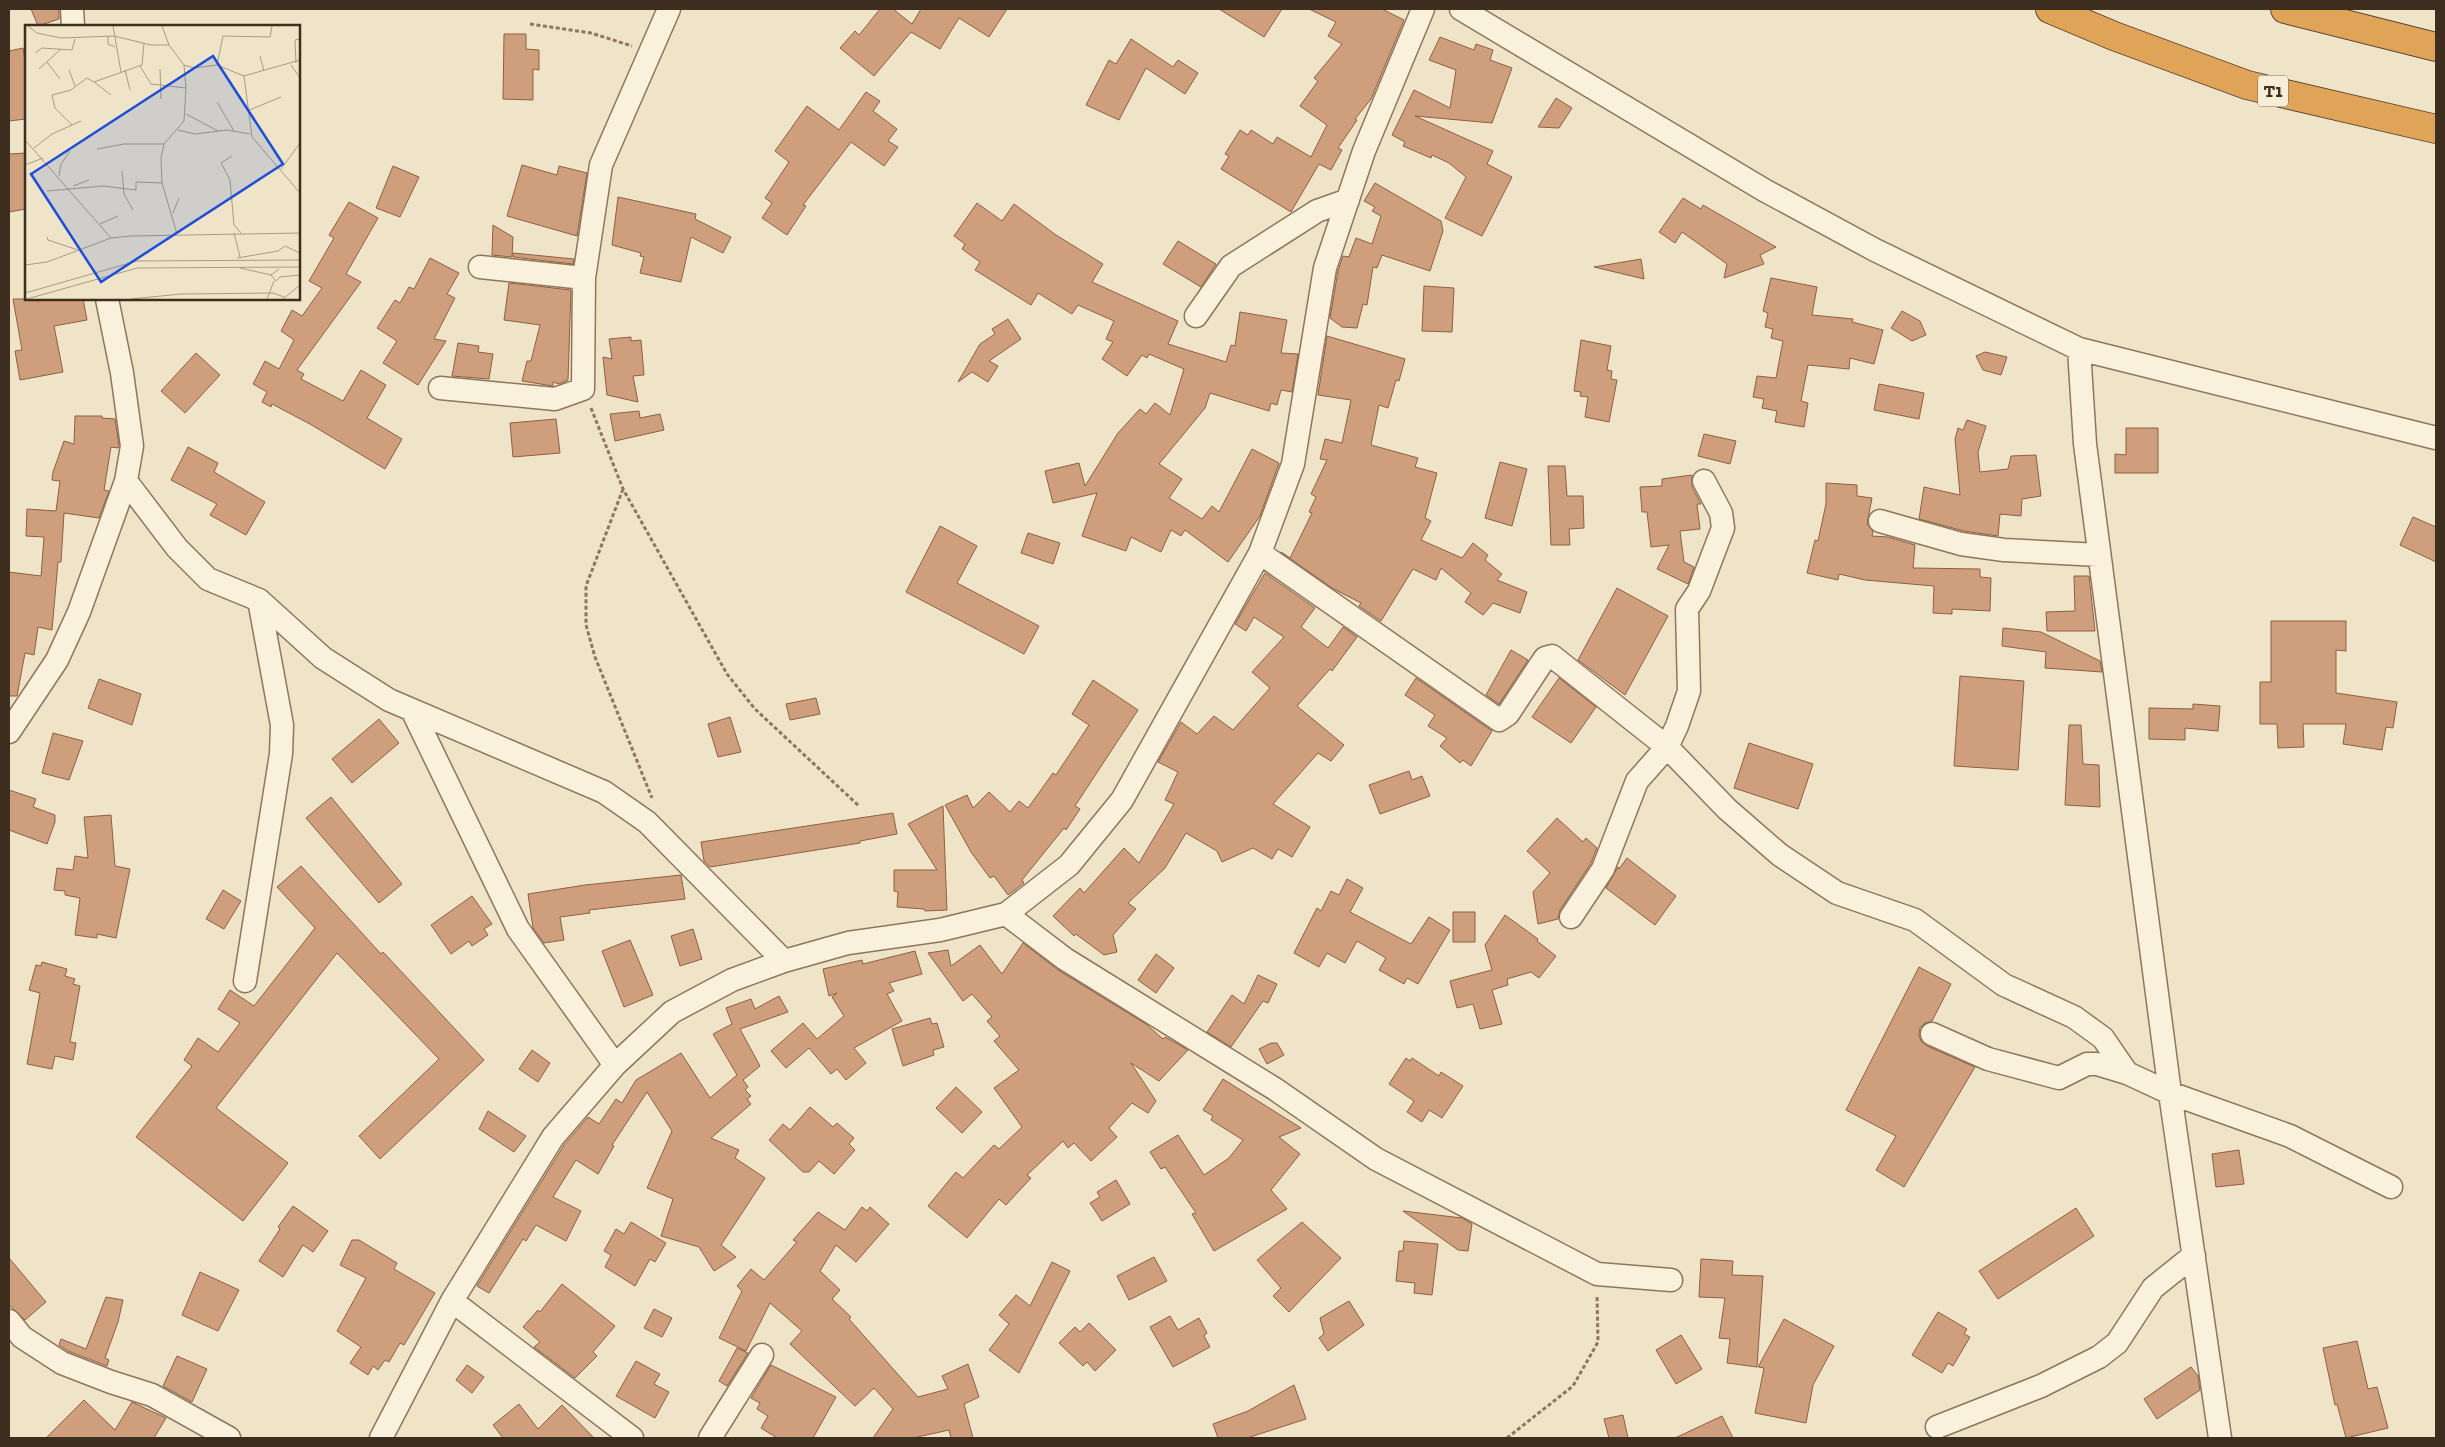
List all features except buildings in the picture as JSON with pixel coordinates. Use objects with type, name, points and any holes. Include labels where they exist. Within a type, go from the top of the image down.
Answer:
[{"type":"highway","name":"T1","points":[[2050,9],[2114,36],[2247,85],[2436,129]]},
{"type":"highway","points":[[2285,9],[2436,47]]},
{"type":"street","points":[[72,9],[73,25]]},
{"type":"street","points":[[440,388],[555,399],[583,389],[584,278],[602,165],[669,9]]},
{"type":"street","points":[[381,1438],[452,1301],[552,1137],[616,1066],[672,1012],[732,980],[784,961],[848,943],[940,930],[1006,914],[1069,865],[1122,800],[1260,554],[1293,464],[1325,268],[1364,151],[1424,9]]},
{"type":"street","points":[[1461,9],[1764,190],[1875,250],[2079,349],[2436,438]]},
{"type":"street","points":[[1196,316],[1231,266],[1317,211],[1348,200]]},
{"type":"street","points":[[480,267],[584,278]]},
{"type":"street","points":[[12,721],[57,660],[79,612],[126,481],[132,446],[122,373],[107,300]]},
{"type":"street","points":[[2079,349],[2085,444],[2099,555],[2170,1093],[2220,1438]]},
{"type":"street","points":[[126,481],[177,548],[208,579],[259,600],[323,658],[389,700],[604,792],[647,822],[784,961]]},
{"type":"street","points":[[1571,917],[1603,869],[1637,781],[1667,746],[1677,726],[1689,691],[1687,609],[1699,591],[1723,528],[1721,513],[1704,481]]},
{"type":"street","points":[[1880,522],[1961,544],[2004,550],[2099,555]]},
{"type":"street","points":[[1260,554],[1499,720],[1508,714],[1544,658],[1552,656],[1667,746],[1727,809],[1780,854],[1837,893],[1915,920],[2004,985],[2074,1017],[2103,1038],[2127,1074]]},
{"type":"street","points":[[245,981],[282,754],[282,725],[259,600]]},
{"type":"street","points":[[412,710],[518,929],[616,1066]]},
{"type":"street","points":[[1006,914],[1065,959],[1275,1089],[1376,1159],[1597,1274],[1671,1280]]},
{"type":"street","points":[[1932,1034],[1988,1059],[2059,1078],[2088,1064],[2097,1064],[2127,1074],[2170,1093],[2290,1136],[2391,1186]]},
{"type":"street","points":[[1937,1427],[2041,1386],[2099,1357],[2117,1343],[2153,1288],[2194,1255]]},
{"type":"street","points":[[452,1301],[632,1438]]},
{"type":"street","points":[[13,1336],[62,1363],[110,1382],[152,1395],[229,1438]]},
{"type":"street","points":[[710,1438],[762,1355]]},
{"type":"path","points":[[530,24],[592,33],[650,52]]},
{"type":"path","points":[[583,389],[623,489],[727,674],[755,710],[860,806]]},
{"type":"path","points":[[623,489],[586,586],[586,625],[595,657],[653,802]]},
{"type":"path","points":[[1507,1438],[1573,1386],[1598,1342],[1597,1274]]}]
